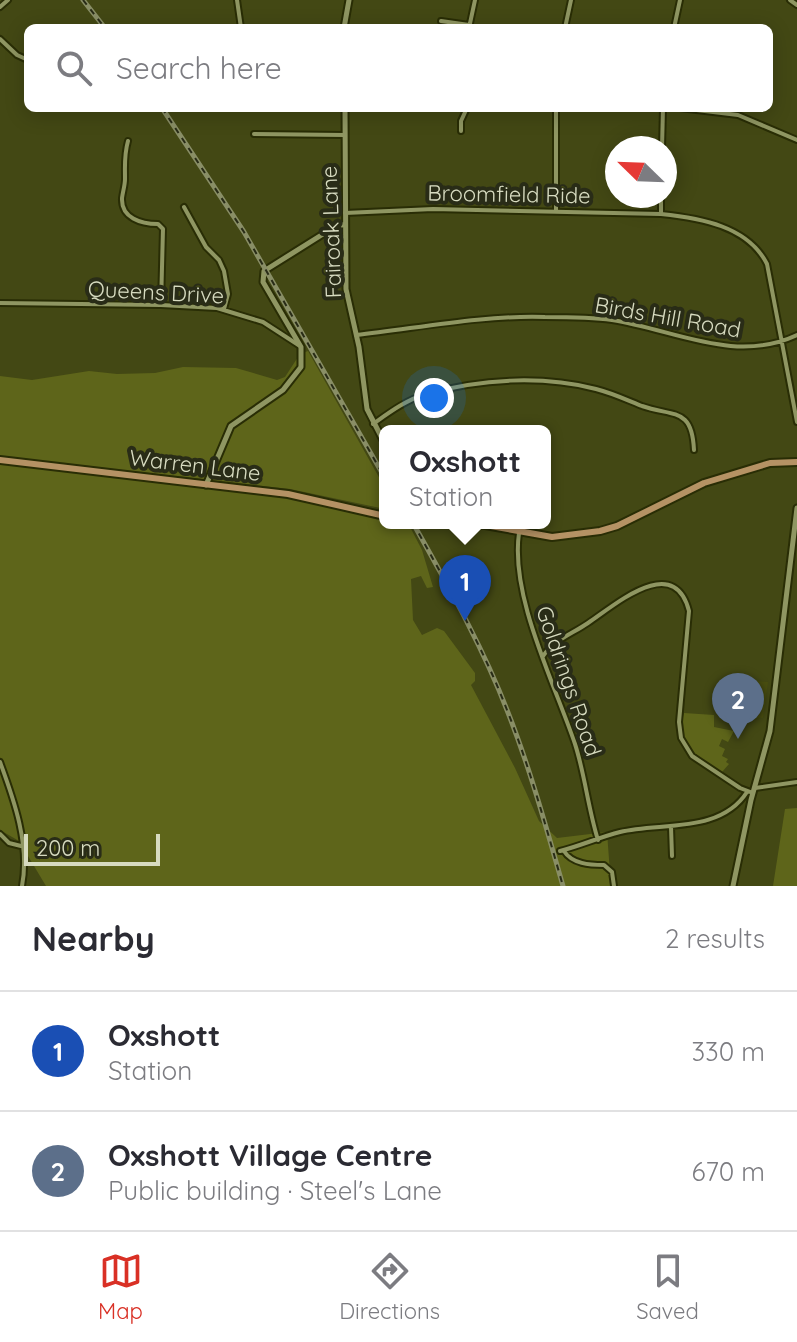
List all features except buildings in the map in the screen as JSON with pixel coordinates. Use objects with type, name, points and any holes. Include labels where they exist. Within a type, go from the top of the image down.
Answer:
[{"type":"main road","points":[[345,24],[349,0]]},
{"type":"main road","name":"Fairoak Lane","points":[[345,112],[346,289],[367,409],[379,434]]},
{"type":"main road","points":[[206,485],[231,426],[283,390],[297,375],[303,360],[301,347],[263,282],[264,271],[331,229],[345,224]]},
{"type":"main road","name":"Warren Lane","points":[[0,460],[288,494],[379,515]]},
{"type":"main road","points":[[501,529],[552,537],[600,531],[617,526],[704,483],[770,463],[797,462]]},
{"type":"main road","points":[[733,886],[752,791],[770,731],[797,508]]},
{"type":"street","points":[[0,7],[8,0]]},
{"type":"street","points":[[237,0],[240,24]]},
{"type":"street","points":[[470,24],[475,0]]},
{"type":"street","points":[[566,24],[571,0]]},
{"type":"street","points":[[675,24],[680,0]]},
{"type":"street","points":[[790,0],[797,5]]},
{"type":"street","points":[[441,21],[455,24]]},
{"type":"street","points":[[0,39],[24,58]]},
{"type":"street","points":[[461,131],[465,112]]},
{"type":"street","points":[[556,112],[556,211]]},
{"type":"street","points":[[662,136],[663,112]]},
{"type":"street","points":[[713,112],[738,115],[797,140]]},
{"type":"street","points":[[254,134],[345,135]]},
{"type":"street","points":[[128,141],[124,155],[122,202],[127,215],[133,219],[158,224],[163,229],[161,305]]},
{"type":"street","points":[[184,207],[206,247],[219,260],[224,271],[228,294],[224,309]]},
{"type":"street","points":[[661,208],[661,214]]},
{"type":"street","name":"Broomfield Ride","points":[[345,213],[422,209],[661,214],[738,233],[755,244],[767,264],[797,422]]},
{"type":"street","name":"Queens Drive","points":[[0,303],[224,309],[263,322],[301,347]]},
{"type":"street","name":"Birds Hill Road","points":[[356,335],[506,317],[548,317],[612,320],[680,338],[737,348],[783,342],[797,335]]},
{"type":"street","points":[[373,424],[398,406],[425,394],[515,379],[593,389],[648,408],[681,415],[689,421],[694,450]]},
{"type":"street","name":"Goldrings Road","points":[[519,533],[518,579],[576,747],[598,840]]},
{"type":"street","points":[[543,656],[552,644],[642,587],[661,584],[679,592],[687,604],[690,618],[679,722],[681,738],[692,756],[752,791]]},
{"type":"street","points":[[538,641],[552,644]]},
{"type":"street","points":[[0,762],[13,798],[22,847],[22,886]]},
{"type":"street","points":[[614,886],[612,872],[604,865],[587,865],[562,851],[627,831],[695,824],[719,814],[752,791],[797,782]]},
{"type":"street","points":[[671,826],[672,856]]},
{"type":"street","points":[[0,834],[9,843],[22,847]]},
{"type":"shaded area","points":[[308,351],[379,477],[379,508],[290,489],[0,456],[0,376],[32,380],[89,371],[155,373],[183,367],[236,368],[277,380],[285,377],[300,354]]},
{"type":"shaded area","points":[[0,464],[287,498],[379,518],[379,529],[411,529],[422,550],[433,587],[427,588],[421,576],[411,579],[413,620],[422,635],[437,628],[444,631],[475,673],[475,681],[471,685],[539,821],[557,838],[607,832],[611,886],[46,886],[19,841],[0,830]]},
{"type":"shaded area","points":[[731,679],[768,682],[763,718],[727,715]]},
{"type":"shaded area","points":[[684,713],[714,715],[714,727],[734,731],[728,742],[722,739],[719,746],[725,749],[722,756],[728,759],[726,762],[729,764],[722,772],[697,755],[686,742],[682,724]]},
{"type":"shaded area","points":[[797,808],[797,886],[773,886],[785,809]]},
{"type":"railway","points":[[83,0],[102,24]]},
{"type":"railway","points":[[165,112],[244,232],[379,468]]},
{"type":"railway","points":[[416,529],[497,686],[530,776],[563,886]]},
{"type":"place","name":"Oxshott","points":[[465,621]]},
{"type":"place","name":"Oxshott Village Centre","points":[[738,739]]}]
